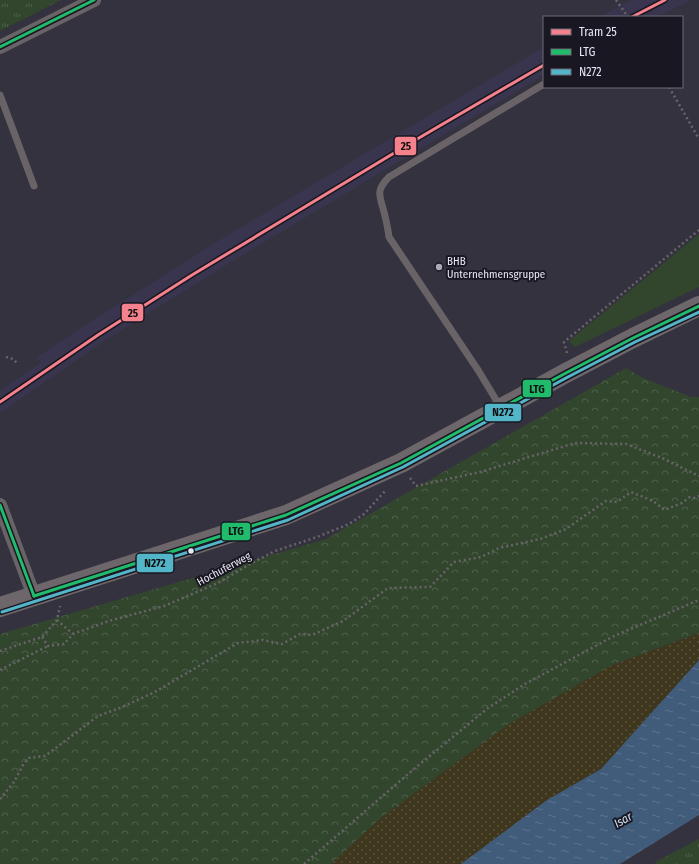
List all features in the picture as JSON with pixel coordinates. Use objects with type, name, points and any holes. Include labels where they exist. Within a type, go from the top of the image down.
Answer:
[{"type":"main road","points":[[0,607],[34,596],[57,598],[286,514],[401,463],[633,338],[699,306]]},
{"type":"street","points":[[0,47],[94,0]]},
{"type":"street","points":[[0,505],[34,596]]},
{"type":"lane","points":[[501,408],[478,370],[390,237],[384,211],[379,198],[382,184],[389,177],[543,85]]},
{"type":"lane","points":[[0,95],[34,186]]},
{"type":"path","points":[[616,0],[627,16]]},
{"type":"path","points":[[670,88],[699,139]]},
{"type":"path","points":[[567,354],[564,342],[699,230]]},
{"type":"path","points":[[6,357],[13,359],[18,364]]},
{"type":"path","points":[[416,486],[480,472],[575,444],[626,444],[662,458],[699,476]]},
{"type":"path","name":"Hochuferweg","points":[[0,670],[48,646],[64,644],[73,634],[109,621],[164,606],[218,583],[275,551],[316,538],[349,524],[364,514],[386,490]]},
{"type":"path","points":[[0,799],[14,782],[24,763],[29,758],[45,756],[98,716],[120,708],[153,692],[238,643],[263,640],[282,644],[300,634],[312,635],[343,621],[388,588],[430,587],[454,562],[482,557],[499,548],[540,538],[566,529],[606,501],[617,502],[631,492],[653,501],[665,510],[682,503],[690,497],[694,498],[699,496]]},
{"type":"path","points":[[0,651],[42,637],[57,620],[57,598]]},
{"type":"path","points":[[304,864],[408,774],[482,713],[525,684],[614,636],[699,600]]},
{"type":"path","points":[[57,620],[73,634]]},
{"type":"path","points":[[42,637],[48,646]]},
{"type":"shaded area","points":[[632,0],[691,0],[659,16],[601,16]]},
{"type":"shaded area","points":[[543,48],[543,76],[236,259],[110,337],[0,413],[0,391],[41,362],[37,357],[223,238]]},
{"type":"green space","points":[[0,0],[61,0],[0,31]]},
{"type":"green space","points":[[699,234],[699,287],[575,347],[569,341]]},
{"type":"green space","points":[[626,368],[641,377],[691,397],[699,397],[699,633],[612,665],[382,817],[331,864],[0,864],[0,634],[326,539]]},
{"type":"green space","points":[[699,839],[699,864],[654,864],[657,861]]},
{"type":"sand","points":[[699,633],[699,660],[601,769],[547,800],[461,864],[331,864],[382,817],[506,726],[612,665]]},
{"type":"water","name":"Isar","points":[[699,660],[699,815],[620,864],[461,864],[547,800],[601,769]]},
{"type":"tram line","name":"25","points":[[634,16],[665,0]]},
{"type":"tram line","name":"25","points":[[0,402],[98,335],[192,275],[424,135],[543,66]]},
{"type":"transit line","name":"LTG","points":[[0,47],[94,0]]},
{"type":"transit line","name":"LTG","points":[[34,596],[286,515],[401,463],[564,374],[699,306]]},
{"type":"transit line","name":"N272","points":[[2,612],[288,520],[403,467],[566,378],[635,342],[699,312]]},
{"type":"transit line","name":"LTG","points":[[0,505],[34,596]]},
{"type":"place","name":"BHB Unternehmensgruppe","points":[[439,267]]}]
